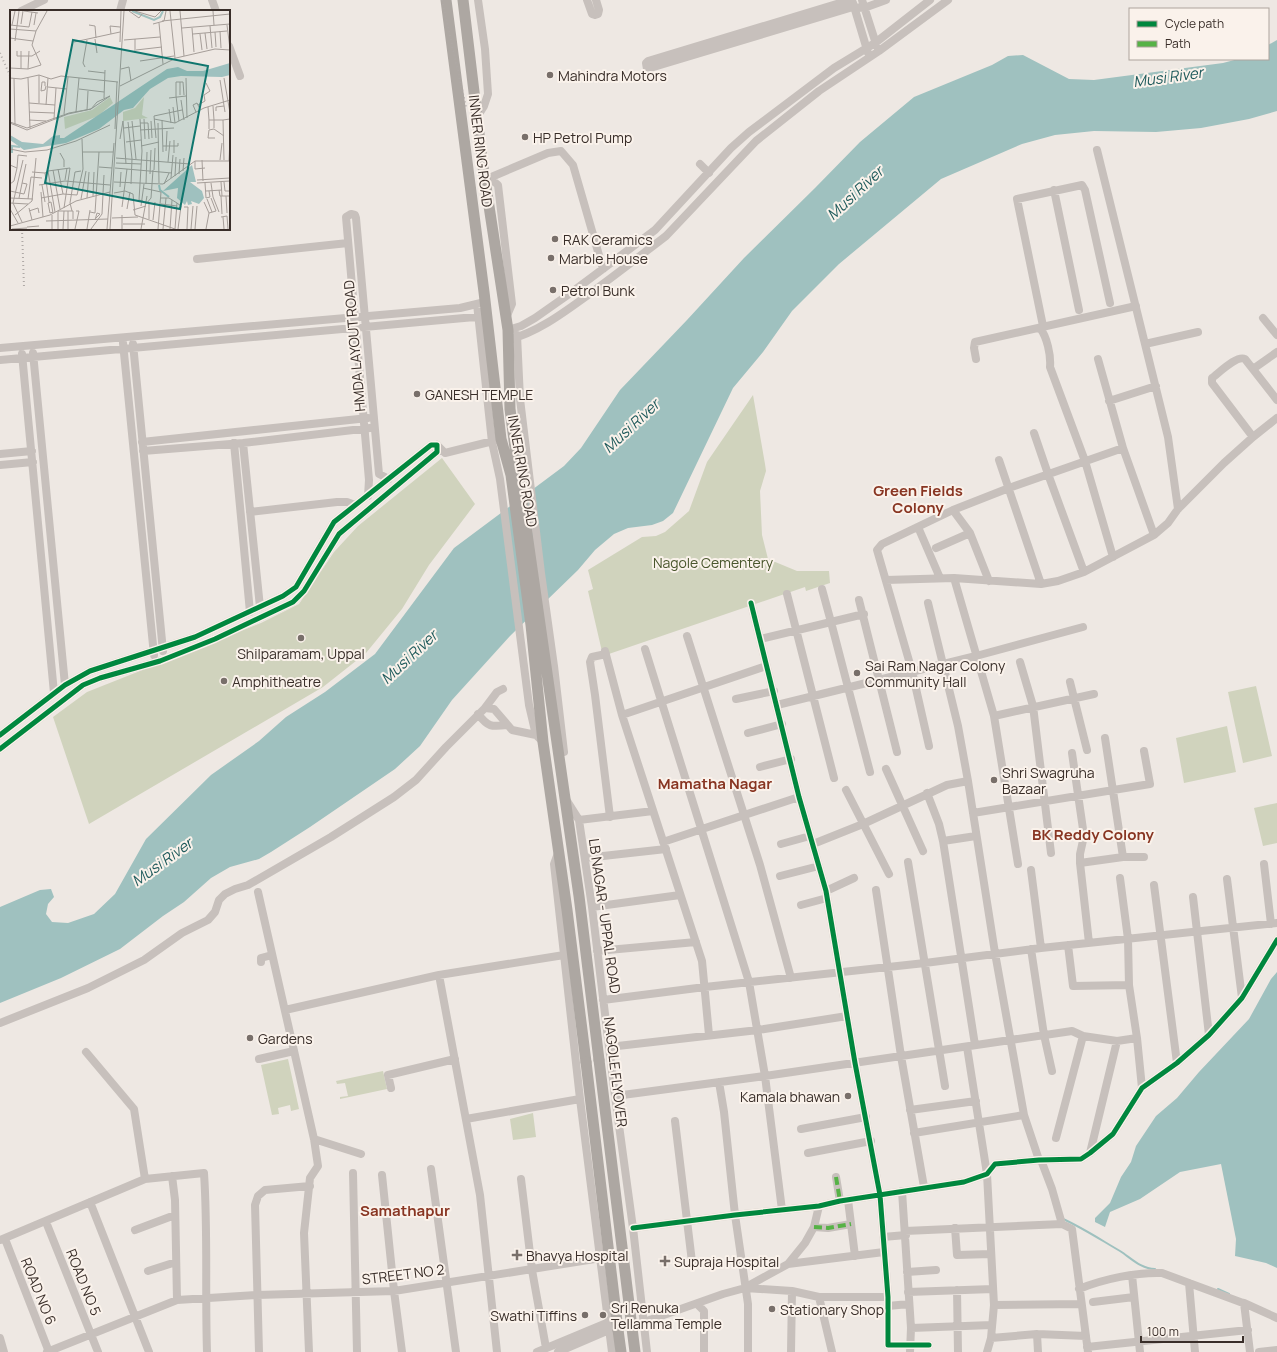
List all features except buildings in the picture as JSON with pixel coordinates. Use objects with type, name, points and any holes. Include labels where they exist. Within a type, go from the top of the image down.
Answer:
[{"type":"highway","name":"INNER RING ROAD","points":[[446,0],[497,440],[511,475],[516,515],[536,622],[565,797]]},
{"type":"highway","name":"INNER RING ROAD","points":[[462,0],[477,117],[487,175],[496,261],[506,319],[512,334],[510,409],[536,622],[539,738],[559,852]]},
{"type":"highway","name":"NAGOLE FLYOVER","points":[[565,797],[581,909],[635,1352]]},
{"type":"highway","name":"NAGOLE FLYOVER","points":[[559,852],[621,1352]]},
{"type":"street","points":[[23,10],[44,0]]},
{"type":"street","points":[[120,10],[123,0]]},
{"type":"street","points":[[212,0],[216,10]]},
{"type":"street","points":[[477,117],[484,106],[488,94],[485,48],[478,0]]},
{"type":"street","points":[[587,0],[592,14],[595,15],[598,14],[599,10],[596,0]]},
{"type":"street","points":[[852,2],[647,69],[646,63],[648,61],[852,2],[863,4],[886,0]]},
{"type":"street","points":[[512,334],[603,269],[663,223],[749,132],[834,68],[874,43],[930,0]]},
{"type":"street","points":[[512,334],[539,328],[577,302],[666,236],[756,141],[819,91],[879,51],[948,0]]},
{"type":"street","points":[[852,2],[869,58]]},
{"type":"street","points":[[863,4],[874,43],[879,51]]},
{"type":"street","points":[[230,49],[240,76]]},
{"type":"street","points":[[1097,150],[1168,437],[1178,509]]},
{"type":"street","points":[[487,175],[548,153],[561,152],[574,164],[603,269]]},
{"type":"street","points":[[700,164],[709,173]]},
{"type":"street","points":[[1110,303],[1085,190],[1082,185],[1017,199],[1050,367],[1085,461],[1113,557]]},
{"type":"street","points":[[1054,190],[1079,310]]},
{"type":"street","name":"HMDA LAYOUT ROAD","points":[[348,243],[346,217],[351,214],[355,215],[358,242],[379,474],[389,479]]},
{"type":"street","points":[[197,259],[358,242]]},
{"type":"street","points":[[348,243],[365,429],[369,480],[368,496]]},
{"type":"street","points":[[0,348],[460,308],[481,303]]},
{"type":"street","points":[[976,359],[974,348],[975,342],[1136,306]]},
{"type":"street","points":[[0,360],[482,316]]},
{"type":"street","points":[[1264,318],[1277,335]]},
{"type":"street","points":[[1146,344],[1198,332]]},
{"type":"street","points":[[512,334],[541,573],[554,666],[564,761],[562,778]]},
{"type":"street","points":[[132,337],[164,659]]},
{"type":"street","points":[[123,338],[154,662]]},
{"type":"street","points":[[22,346],[54,693]]},
{"type":"street","points":[[33,346],[65,685]]},
{"type":"street","points":[[1253,369],[1277,352]]},
{"type":"street","points":[[1253,437],[1212,383],[1211,379],[1241,357],[1246,359],[1277,400]]},
{"type":"street","points":[[1098,359],[1123,448],[1154,535]]},
{"type":"street","points":[[1109,401],[1156,386]]},
{"type":"street","points":[[142,442],[374,418]]},
{"type":"street","points":[[886,580],[954,578],[1041,584],[1058,581],[1084,572],[1154,535],[1168,523],[1178,509],[1224,463],[1277,418]]},
{"type":"street","points":[[143,451],[247,442],[375,428]]},
{"type":"street","points":[[249,431],[247,442],[250,512],[260,607]]},
{"type":"street","points":[[1034,433],[1084,572]]},
{"type":"street","points":[[0,735],[65,685],[90,671],[195,636],[283,596],[296,587],[334,522],[431,445],[437,446],[445,453],[497,440],[500,479],[529,705],[539,738]]},
{"type":"street","points":[[234,443],[250,612]]},
{"type":"street","points":[[0,749],[83,685],[100,678],[164,659],[215,639],[293,602],[304,590],[339,534],[437,452],[437,446]]},
{"type":"street","points":[[929,746],[912,671],[877,550],[882,544],[953,510],[1009,488],[1123,448]]},
{"type":"street","points":[[0,454],[32,451]]},
{"type":"street","points":[[999,460],[1041,584]]},
{"type":"street","points":[[0,465],[33,462]]},
{"type":"street","points":[[250,512],[338,502],[347,502],[355,505]]},
{"type":"street","points":[[953,510],[970,533],[989,581]]},
{"type":"street","points":[[918,527],[940,578]]},
{"type":"street","points":[[936,548],[970,533]]},
{"type":"street","points":[[326,534],[339,534]]},
{"type":"street","points":[[954,578],[994,716],[1010,806],[1018,864]]},
{"type":"street","points":[[247,580],[258,580]]},
{"type":"street","points":[[822,589],[870,772]]},
{"type":"street","points":[[787,594],[834,778]]},
{"type":"street","points":[[860,600],[897,752]]},
{"type":"street","points":[[928,602],[958,726],[995,953],[1024,1115],[1052,1189],[1062,1224]]},
{"type":"street","points":[[751,603],[791,759],[799,797],[826,894],[855,1063],[871,1141],[880,1195],[888,1302],[888,1345],[910,1349],[929,1345]]},
{"type":"street","points":[[760,639],[864,614]]},
{"type":"street","points":[[777,705],[976,656],[1083,627]]},
{"type":"street","points":[[687,636],[760,865],[791,978]]},
{"type":"street","points":[[645,649],[750,982],[765,1076],[782,1210]]},
{"type":"street","points":[[610,817],[590,662],[592,657],[606,653],[622,715],[702,961],[709,1035]]},
{"type":"street","points":[[1020,662],[1034,706],[1051,853]]},
{"type":"street","points":[[622,715],[766,666]]},
{"type":"street","points":[[1070,682],[1086,750]]},
{"type":"street","points":[[0,1023],[88,988],[144,960],[182,933],[208,920],[215,912],[219,900],[225,894],[235,888],[248,885],[331,837],[394,797],[416,780],[485,708],[497,692],[503,689]]},
{"type":"street","points":[[736,699],[774,691]]},
{"type":"street","points":[[994,716],[1094,694]]},
{"type":"street","points":[[485,708],[494,709],[506,725],[512,730],[539,738]]},
{"type":"street","points":[[478,714],[485,723],[494,727],[506,725]]},
{"type":"street","points":[[748,732],[782,724]]},
{"type":"street","points":[[1105,738],[1123,857]]},
{"type":"street","points":[[973,813],[1150,784],[1144,750]]},
{"type":"street","points":[[1072,753],[1084,836],[1080,854],[1080,863],[1089,943]]},
{"type":"street","points":[[760,767],[791,759]]},
{"type":"street","points":[[886,769],[923,851]]},
{"type":"street","points":[[813,844],[863,824],[946,785],[968,781]]},
{"type":"street","points":[[846,790],[889,874]]},
{"type":"street","points":[[927,793],[939,824],[943,841],[961,958],[976,1101],[987,1174],[994,1305],[991,1338],[988,1352]]},
{"type":"street","name":"LB NAGAR - UPPAL ROAD","points":[[565,797],[579,820],[585,858],[633,1228],[646,1352]]},
{"type":"street","points":[[585,858],[664,846],[702,828],[799,797]]},
{"type":"street","points":[[579,820],[653,811]]},
{"type":"street","points":[[781,844],[810,836]]},
{"type":"street","points":[[943,841],[976,836]]},
{"type":"street","points":[[559,852],[554,864],[580,1099],[612,1352]]},
{"type":"street","points":[[1080,863],[1123,857],[1144,857]]},
{"type":"street","points":[[908,862],[945,1086]]},
{"type":"street","points":[[603,1000],[705,987],[925,963],[995,953],[1274,924],[1264,864]]},
{"type":"street","points":[[780,876],[819,866]]},
{"type":"street","points":[[1031,870],[1041,948]]},
{"type":"street","points":[[801,905],[826,894],[854,878]]},
{"type":"street","points":[[1120,878],[1128,939],[1129,985],[1137,1038],[1142,1088]]},
{"type":"street","points":[[1227,879],[1242,998]]},
{"type":"street","points":[[1154,885],[1176,1063]]},
{"type":"street","points":[[876,890],[901,1056],[924,1187]]},
{"type":"street","points":[[258,892],[285,1010],[285,1023],[294,1051],[314,1139],[318,1166],[310,1178],[304,1233],[309,1352]]},
{"type":"street","points":[[592,907],[680,894]]},
{"type":"street","points":[[1193,897],[1209,1034]]},
{"type":"street","points":[[633,1228],[819,1206],[844,1200],[964,1182],[987,1174],[995,1164],[1040,1160],[1081,1159],[1113,1134],[1142,1088],[1176,1063],[1209,1034],[1242,998],[1277,940]]},
{"type":"street","points":[[597,951],[696,942]]},
{"type":"street","points":[[1068,945],[1072,986],[1129,985]]},
{"type":"street","points":[[1031,949],[1044,1035],[1052,1071]]},
{"type":"street","points":[[261,962],[261,958],[272,955]]},
{"type":"street","points":[[285,1010],[439,975],[564,955]]},
{"type":"street","points":[[439,975],[480,1195],[490,1276],[497,1352]]},
{"type":"street","points":[[609,1047],[758,1030],[847,1016]]},
{"type":"street","points":[[615,1096],[765,1076],[1072,1031],[1083,1036],[1117,1041],[1137,1038]]},
{"type":"street","points":[[1056,1138],[1083,1036]]},
{"type":"street","points":[[1090,1153],[1117,1041]]},
{"type":"street","points":[[259,1059],[294,1051]]},
{"type":"street","points":[[86,1052],[134,1109],[145,1179]]},
{"type":"street","points":[[391,1088],[388,1076],[455,1060]]},
{"type":"street","points":[[719,1082],[724,1112],[734,1215],[748,1304],[748,1352]]},
{"type":"street","points":[[466,1119],[580,1099]]},
{"type":"street","points":[[910,1110],[976,1101]]},
{"type":"street","points":[[914,1133],[979,1121],[1024,1115]]},
{"type":"street","points":[[801,1128],[866,1117]]},
{"type":"street","points":[[675,1121],[692,1262]]},
{"type":"street","points":[[314,1139],[361,1154]]},
{"type":"street","points":[[808,1153],[871,1141]]},
{"type":"street","points":[[586,1147],[621,1142]]},
{"type":"street","points":[[431,1169],[456,1352]]},
{"type":"street","points":[[2,1240],[145,1179],[204,1173],[206,1203],[205,1298],[207,1352]]},
{"type":"street","points":[[353,1173],[357,1352]]},
{"type":"street","points":[[382,1175],[402,1352]]},
{"type":"street","points":[[172,1176],[175,1215],[177,1300]]},
{"type":"street","points":[[836,1177],[851,1224],[855,1256]]},
{"type":"street","points":[[521,1179],[532,1270],[546,1348]]},
{"type":"street","points":[[259,1352],[255,1205],[258,1196],[265,1190],[310,1186]]},
{"type":"street","points":[[902,1191],[906,1233],[911,1328],[910,1349]]},
{"type":"street","points":[[90,1202],[149,1352]]},
{"type":"street","points":[[644,1322],[723,1294],[745,1288],[788,1264],[805,1243],[814,1227],[819,1206]]},
{"type":"street","points":[[134,1230],[175,1215]]},
{"type":"street","name":"ROAD NO 5","points":[[46,1222],[98,1352]]},
{"type":"street","points":[[814,1227],[828,1228],[851,1224]]},
{"type":"street","points":[[883,1237],[955,1228],[1062,1224],[1072,1229],[1087,1349],[1139,1341],[1248,1330]]},
{"type":"street","points":[[955,1228],[957,1255],[991,1254]]},
{"type":"street","name":"ROAD NO 6","points":[[2,1240],[49,1352]]},
{"type":"street","points":[[788,1264],[884,1252]]},
{"type":"street","name":"STREET NO 2","points":[[49,1352],[177,1300],[257,1295],[394,1291],[601,1258]]},
{"type":"street","points":[[148,1271],[176,1262]]},
{"type":"street","points":[[907,1272],[936,1270]]},
{"type":"street","points":[[1079,1289],[1091,1284],[1132,1275],[1162,1273],[1244,1303],[1277,1318]]},
{"type":"street","points":[[1132,1275],[1140,1352]]},
{"type":"street","points":[[1189,1283],[1195,1352]]},
{"type":"street","points":[[745,1288],[792,1291],[819,1297],[909,1304]]},
{"type":"street","points":[[908,1292],[993,1289]]},
{"type":"street","points":[[956,1290],[958,1352]]},
{"type":"street","points":[[792,1291],[792,1352]]},
{"type":"street","points":[[819,1297],[832,1352]]},
{"type":"street","points":[[1093,1302],[1134,1297]]},
{"type":"street","points":[[1244,1303],[1250,1352]]},
{"type":"street","points":[[697,1304],[704,1311],[704,1352]]},
{"type":"street","points":[[994,1305],[1082,1304]]},
{"type":"street","points":[[911,1328],[992,1325]]},
{"type":"street","points":[[537,1352],[608,1328]]},
{"type":"street","points":[[558,1352],[608,1328]]},
{"type":"street","points":[[991,1338],[1037,1334],[1086,1336]]},
{"type":"street","points":[[1037,1334],[1038,1352]]},
{"type":"street","points":[[0,1338],[4,1352]]},
{"type":"street","points":[[1259,1352],[1277,1350]]},
{"type":"green space","name":"Nagole Cementery","points":[[753,395],[766,471],[760,491],[762,535],[768,559],[797,571],[829,571],[830,583],[806,591],[805,587],[603,656],[588,591],[593,589],[588,570],[642,537],[656,536],[665,532],[689,511],[707,462]]},
{"type":"green space","name":"Shilparamam, Uppal","points":[[442,458],[475,504],[429,565],[402,609],[366,653],[323,687],[89,824],[53,717],[87,692],[261,623],[299,604],[334,552],[358,526]]},
{"type":"green space","points":[[1256,686],[1272,756],[1243,763],[1228,692]]},
{"type":"green space","points":[[1227,726],[1236,772],[1184,783],[1176,738]]},
{"type":"green space","points":[[1277,803],[1277,843],[1263,846],[1254,808]]},
{"type":"green space","points":[[288,1059],[299,1109],[291,1111],[290,1105],[278,1108],[279,1114],[272,1115],[261,1065]]},
{"type":"green space","points":[[383,1071],[387,1089],[340,1099],[340,1097],[348,1096],[345,1083],[337,1084],[336,1081]]},
{"type":"green space","points":[[533,1113],[536,1137],[513,1140],[510,1119]]},
{"type":"water","name":"Musi River","points":[[1277,40],[1277,111],[1249,119],[1201,128],[1156,132],[1094,131],[1055,135],[1022,144],[941,179],[839,264],[792,311],[763,352],[733,388],[673,513],[663,521],[652,525],[628,528],[614,534],[595,550],[578,570],[510,636],[452,700],[420,746],[395,769],[271,852],[259,859],[230,867],[211,878],[184,902],[120,949],[61,978],[0,1003],[0,907],[40,890],[51,889],[54,897],[48,904],[46,914],[52,922],[68,923],[94,914],[115,894],[146,839],[211,775],[259,741],[286,717],[325,692],[375,654],[454,548],[564,466],[581,448],[620,390],[744,258],[860,142],[914,97],[992,65],[1008,56],[1023,55],[1069,79],[1094,80],[1223,63],[1234,60],[1269,60],[1269,44]]},
{"type":"water","points":[[1277,972],[1277,1268],[1266,1263],[1235,1256],[1236,1239],[1221,1164],[1180,1172],[1140,1199],[1110,1212],[1105,1227],[1095,1222],[1095,1218],[1110,1203],[1121,1177],[1131,1162],[1136,1146],[1156,1116],[1177,1098],[1199,1072],[1249,1019],[1271,979]]},
{"type":"waterway","points":[[1063,1219],[1099,1238],[1136,1263],[1150,1269],[1155,1269]]},
{"type":"waterway","points":[[1218,1289],[1229,1294]]},
{"type":"railway","points":[[442,0],[466,107]]},
{"type":"railway","points":[[0,53],[10,76]]},
{"type":"railway","points":[[22,230],[24,287]]},
{"type":"marked path","points":[[836,1177],[840,1201]]},
{"type":"marked path","points":[[814,1227],[828,1228],[851,1224]]},
{"type":"cycle path","points":[[0,735],[65,685],[90,671],[195,637],[283,596],[296,587],[334,522],[431,445],[437,445],[437,452],[339,534],[304,591],[293,602],[215,639],[160,661],[100,678],[83,685],[0,749]]},
{"type":"cycle path","points":[[751,603],[799,797],[826,891],[855,1063],[880,1195],[888,1297],[888,1345],[929,1345]]},
{"type":"cycle path","points":[[633,1228],[819,1206],[840,1201],[964,1182],[987,1174],[995,1164],[1039,1160],[1081,1159],[1113,1134],[1142,1088],[1177,1063],[1209,1035],[1242,998],[1277,940]]},
{"type":"place","name":"Mahindra Motors","points":[[550,75]]},
{"type":"place","name":"HP Petrol Pump","points":[[525,137]]},
{"type":"place","name":"RAK Ceramics","points":[[555,239]]},
{"type":"place","name":"Marble House","points":[[551,258]]},
{"type":"place","name":"Petrol Bunk","points":[[553,290]]},
{"type":"place","name":"GANESH TEMPLE","points":[[417,394]]},
{"type":"place","name":"Shilparamam, Uppal","points":[[301,638]]},
{"type":"place","name":"Sai Ram Nagar Colony Community Hall","points":[[857,673]]},
{"type":"place","name":"Amphitheatre","points":[[224,681]]},
{"type":"place","name":"Shri Swagruha Bazaar","points":[[994,780]]},
{"type":"place","name":"Gardens","points":[[250,1038]]},
{"type":"place","name":"Kamala bhawan","points":[[848,1096]]},
{"type":"place","name":"Bhavya Hospital","points":[[517,1255]]},
{"type":"place","name":"Supraja Hospital","points":[[665,1261]]},
{"type":"place","name":"Stationary Shop","points":[[772,1309]]},
{"type":"place","name":"Swathi Tiffins","points":[[585,1315]]},
{"type":"place","name":"Sri Renuka Tellamma Temple","points":[[603,1315]]},
{"type":"district","name":"Green Fields Colony","points":[[918,498]]},
{"type":"district","name":"Mamatha Nagar","points":[[715,783]]},
{"type":"district","name":"BK Reddy Colony","points":[[1093,834]]},
{"type":"district","name":"Samathapur","points":[[405,1210]]}]
